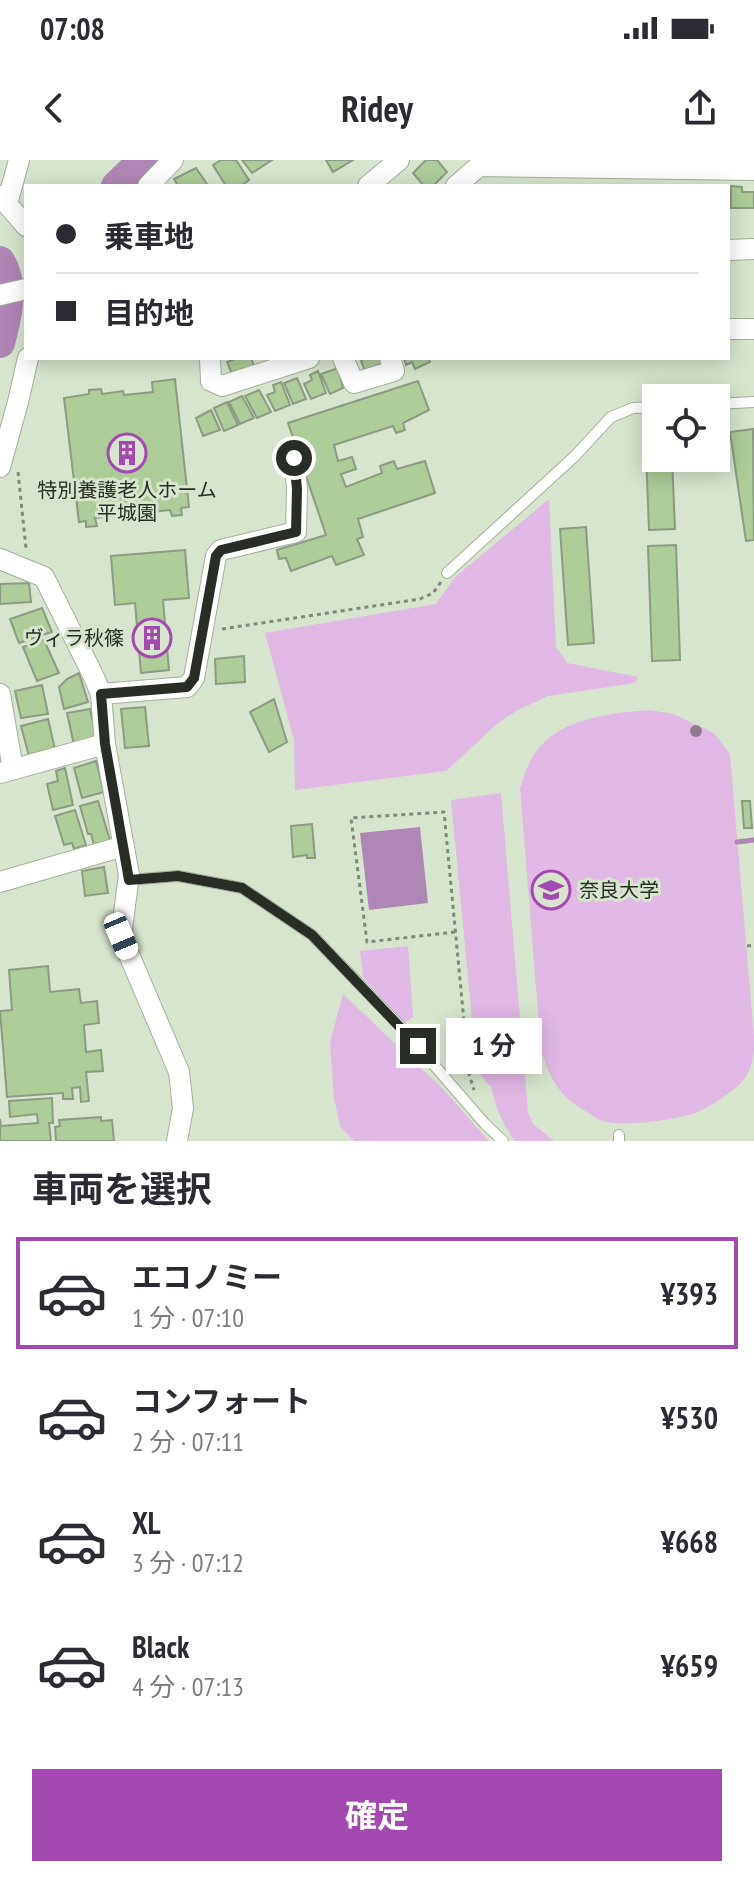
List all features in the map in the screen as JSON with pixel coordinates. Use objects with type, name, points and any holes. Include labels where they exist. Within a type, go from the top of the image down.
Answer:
[{"type":"street","points":[[19,160],[3,200],[24,224]]},
{"type":"street","points":[[150,184],[173,160]]},
{"type":"street","points":[[370,184],[399,160]]},
{"type":"street","points":[[458,184],[483,163],[754,170]]},
{"type":"street","points":[[730,250],[754,249]]},
{"type":"street","points":[[0,295],[24,290]]},
{"type":"street","points":[[730,329],[754,329]]},
{"type":"street","points":[[9,468],[28,360]]},
{"type":"street","points":[[210,360],[211,381],[222,386],[303,360]]},
{"type":"street","points":[[344,360],[354,383],[394,371],[391,360]]},
{"type":"street","points":[[101,694],[187,687],[194,678],[216,556],[221,550],[296,532],[294,458]]},
{"type":"street","points":[[0,559],[44,577],[101,694],[105,744],[129,880],[121,936],[179,1072],[183,1108],[177,1141]]},
{"type":"street","points":[[0,694],[6,771],[105,744]]},
{"type":"street","points":[[0,882],[124,846]]},
{"type":"lane","points":[[730,403],[754,402]]},
{"type":"lane","points":[[447,573],[575,456],[611,417],[642,408]]},
{"type":"lane","points":[[129,880],[178,876],[242,888],[312,935],[401,1027],[503,1141]]},
{"type":"path","points":[[9,468],[28,570]]},
{"type":"path","points":[[202,632],[420,599],[433,593],[447,573]]},
{"type":"path","points":[[455,932],[367,942],[351,818],[444,812],[469,1074],[485,1124]]},
{"type":"path","points":[[747,946],[754,945]]},
{"type":"shaded area","points":[[549,499],[556,647],[567,663],[638,677],[635,683],[548,696],[497,724],[446,771],[295,790],[294,740],[265,633],[436,604],[455,577]]},
{"type":"shaded area","points":[[650,710],[673,714],[714,733],[730,754],[754,1053],[741,1083],[701,1111],[663,1120],[612,1123],[597,1119],[562,1093],[552,1079],[541,1050],[520,788],[536,752],[562,729],[590,718]]},
{"type":"shaded area","points":[[501,793],[528,1112],[533,1124],[554,1141],[515,1141],[497,1109],[491,1087],[477,1071],[451,800]]},
{"type":"shaded area","points":[[420,827],[428,903],[369,910],[360,833]]},
{"type":"shaded area","points":[[408,946],[413,1017],[404,1023],[363,977],[360,951]]},
{"type":"shaded area","points":[[343,994],[443,1089],[489,1141],[354,1141],[340,1126],[334,1098],[330,1042]]},
{"type":"building","points":[[221,160],[236,160],[249,180],[244,184],[225,184],[213,165]]},
{"type":"building","points":[[242,160],[272,160],[252,173]]},
{"type":"building","points":[[326,160],[353,160],[333,172]]},
{"type":"building","points":[[426,160],[437,160],[447,172],[435,184],[422,184],[413,173]]},
{"type":"building","points":[[196,168],[207,184],[177,184],[174,179]]},
{"type":"building","points":[[731,186],[742,187],[742,192],[754,192],[754,208],[731,208]]},
{"type":"building","points":[[252,360],[254,366],[232,374],[227,362]]},
{"type":"building","points":[[384,360],[385,362],[365,371],[361,361]]},
{"type":"building","points":[[405,360],[430,362],[415,369],[412,362],[406,365]]},
{"type":"building","points":[[338,368],[343,388],[330,394],[321,374]]},
{"type":"building","points":[[318,371],[326,393],[311,399],[304,384],[312,380],[310,375]]},
{"type":"building","points":[[297,378],[306,399],[293,404],[284,383]]},
{"type":"building","name":"特別養護老人ホーム 平城園","points":[[175,379],[189,507],[181,508],[182,515],[172,516],[170,510],[95,518],[97,526],[86,527],[86,521],[79,522],[64,398],[101,389],[102,394],[153,392],[152,382]]},
{"type":"building","points":[[418,381],[429,410],[403,423],[405,430],[396,433],[393,426],[334,445],[338,461],[352,457],[356,469],[341,474],[346,487],[382,473],[380,466],[394,461],[397,469],[425,461],[435,493],[358,519],[363,537],[357,539],[364,555],[336,565],[332,556],[291,571],[286,558],[279,559],[277,550],[326,535],[288,423]]},
{"type":"building","points":[[281,382],[290,405],[275,411],[267,395],[275,392],[273,385]]},
{"type":"building","points":[[259,390],[271,412],[257,418],[245,396]]},
{"type":"building","points":[[242,396],[254,418],[240,424],[229,402]]},
{"type":"building","points":[[227,402],[238,425],[224,431],[214,408]]},
{"type":"building","points":[[211,410],[220,430],[203,436],[196,418]]},
{"type":"building","points":[[753,429],[754,540],[746,541],[730,432]]},
{"type":"building","points":[[647,472],[673,472],[675,529],[649,530]]},
{"type":"building","points":[[586,527],[594,643],[568,645],[560,529]]},
{"type":"building","points":[[676,545],[680,660],[652,661],[648,546]]},
{"type":"building","name":"ヴィラ秋篠","points":[[185,550],[189,598],[163,600],[169,670],[141,673],[135,603],[115,605],[111,556]]},
{"type":"building","points":[[29,583],[31,602],[0,604],[0,584]]},
{"type":"building","points":[[42,608],[52,632],[19,643],[10,619]]},
{"type":"building","points":[[44,640],[59,673],[37,681],[23,647]]},
{"type":"building","points":[[244,656],[245,682],[216,684],[215,659]]},
{"type":"building","points":[[79,673],[88,702],[64,709],[59,687]]},
{"type":"building","points":[[42,685],[48,714],[21,718],[15,691]]},
{"type":"building","points":[[274,699],[287,742],[269,752],[250,712]]},
{"type":"building","points":[[145,707],[149,746],[125,748],[121,709]]},
{"type":"building","points":[[90,709],[97,740],[74,745],[67,713]]},
{"type":"building","points":[[48,719],[55,749],[29,756],[21,726]]},
{"type":"building","points":[[96,761],[104,792],[82,798],[74,768]]},
{"type":"building","points":[[65,768],[73,805],[53,810],[47,784],[58,781],[56,771]]},
{"type":"building","points":[[98,801],[110,840],[94,845],[80,806]]},
{"type":"building","points":[[742,801],[750,801],[752,828],[744,828]]},
{"type":"building","points":[[75,810],[86,845],[74,849],[72,843],[64,845],[55,816]]},
{"type":"building","points":[[312,824],[315,858],[307,858],[307,855],[293,857],[291,826]]},
{"type":"building","points":[[104,867],[108,893],[85,896],[82,871]]},
{"type":"building","points":[[48,966],[50,992],[79,989],[81,1003],[97,1001],[99,1023],[84,1025],[86,1052],[101,1050],[103,1071],[86,1072],[89,1101],[81,1102],[80,1087],[72,1088],[73,1099],[63,1099],[63,1093],[7,1097],[0,1011],[12,1010],[9,970]]},
{"type":"building","points":[[52,1098],[53,1123],[49,1123],[51,1141],[0,1141],[0,1119],[1,1126],[38,1123],[37,1114],[10,1117],[9,1101]]},
{"type":"building","points":[[101,1117],[101,1121],[112,1120],[114,1141],[56,1141],[55,1127],[60,1126],[59,1120]]},
{"type":"waterway","points":[[118,184],[143,160]]},
{"type":"waterway","points":[[0,261],[5,270],[8,291],[0,343]]},
{"type":"waterway","points":[[737,842],[754,840]]},
{"type":"place","name":"特別養護老人ホーム 平城園","points":[[127,453]]},
{"type":"place","name":"ヴィラ秋篠","points":[[152,638]]},
{"type":"place","name":"奈良大学","points":[[551,890]]},
{"type":"route","points":[[294,458],[296,532],[221,550],[216,556],[194,678],[187,687],[101,694],[105,744],[129,880],[178,876],[242,888],[312,935],[418,1046]]}]
